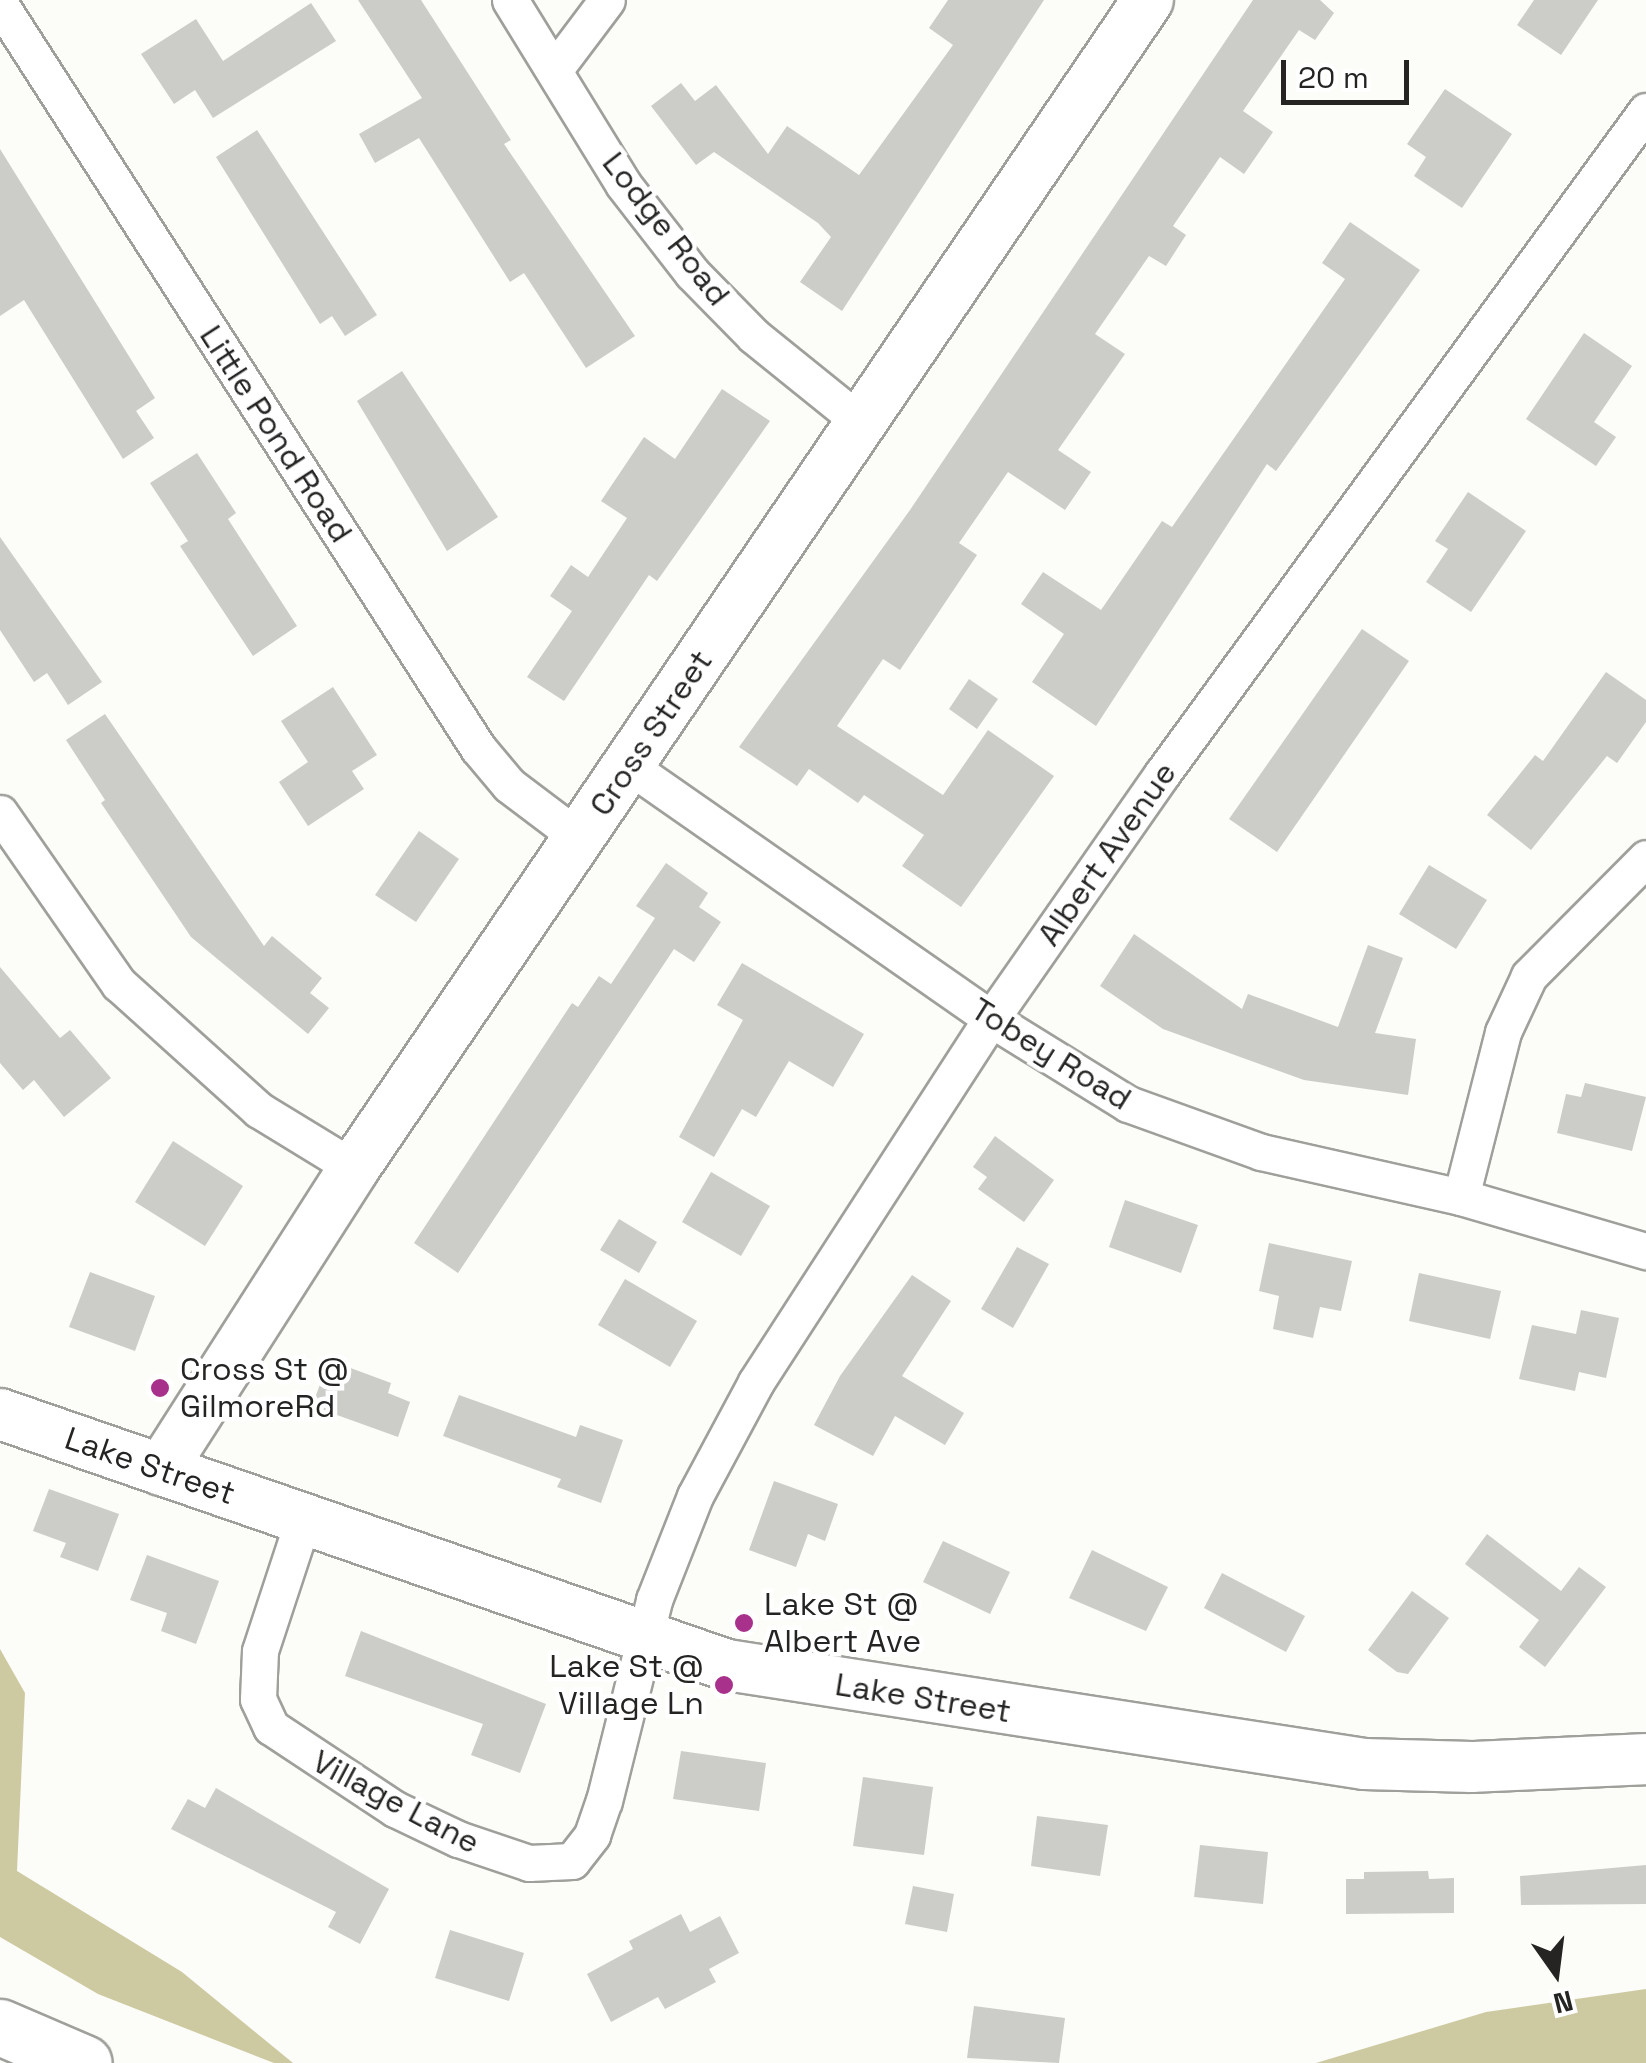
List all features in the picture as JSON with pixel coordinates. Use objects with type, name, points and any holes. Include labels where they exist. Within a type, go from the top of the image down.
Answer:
[{"type":"highway","points":[[0,2027],[84,2063]]},
{"type":"street","name":"Lodge Road","points":[[510,0],[623,184],[692,273],[754,336],[862,422]]},
{"type":"street","points":[[555,70],[606,0]]},
{"type":"street","name":"Cross Street","points":[[161,1470],[354,1168],[1148,0]]},
{"type":"street","name":"Little Pond Road","points":[[0,4],[478,748],[509,786],[579,838]]},
{"type":"street","name":"Albert Avenue","points":[[641,1640],[695,1496],[726,1434],[991,1019],[1162,774],[1646,111]]},
{"type":"street","name":"Tobey Road","points":[[629,766],[1094,1087],[1194,1131],[1461,1197],[1646,1251]]},
{"type":"street","points":[[0,813],[119,984],[259,1110],[354,1168]]},
{"type":"street","points":[[1461,1197],[1503,1032],[1529,976],[1646,858]]},
{"type":"street","name":"Lake Street","points":[[0,1414],[641,1640],[784,1676],[1298,1757],[1423,1768],[1646,1759]]},
{"type":"street","name":"Village Lane","points":[[304,1520],[260,1651],[263,1713],[281,1737],[347,1780],[496,1854],[553,1863],[584,1850],[604,1800],[641,1640]]},
{"type":"shaded area","points":[[0,1649],[25,1693],[17,1871],[182,1972],[293,2063],[274,2063],[98,1994],[0,1937]]},
{"type":"shaded area","points":[[1646,1989],[1646,2063],[1316,2063],[1486,2012]]},
{"type":"building","points":[[358,0],[421,0],[511,140],[504,144],[635,336],[586,368],[524,273],[510,282],[419,138],[375,163],[359,134],[422,98]]},
{"type":"building","points":[[948,0],[1044,0],[842,311],[800,282],[831,237],[818,223],[714,152],[696,165],[651,106],[681,83],[695,101],[716,85],[768,154],[787,126],[859,175],[953,45],[929,28]]},
{"type":"building","points":[[1253,0],[1320,0],[1334,13],[1315,40],[1299,30],[1243,111],[1273,132],[1244,174],[1220,157],[1173,226],[1186,235],[1166,266],[1149,256],[1095,334],[1125,354],[1058,450],[1091,472],[1065,510],[1008,472],[959,543],[977,555],[900,670],[883,659],[837,726],[943,795],[988,730],[1054,776],[961,907],[902,866],[924,835],[864,795],[858,803],[809,769],[797,786],[739,747],[910,510]]},
{"type":"building","points":[[1534,0],[1598,0],[1561,55],[1517,25]]},
{"type":"building","points":[[311,3],[336,41],[213,118],[195,90],[174,104],[141,54],[196,19],[223,61]]},
{"type":"building","points":[[1445,89],[1512,134],[1462,208],[1414,176],[1426,157],[1407,144]]},
{"type":"building","points":[[257,130],[377,315],[345,336],[332,316],[320,324],[216,157]]},
{"type":"building","points":[[0,149],[155,398],[136,411],[154,438],[123,459],[24,300],[0,316]]},
{"type":"building","points":[[1350,222],[1420,270],[1276,471],[1267,464],[1096,726],[1032,682],[1064,634],[1021,604],[1043,572],[1101,610],[1162,521],[1172,527],[1345,279],[1322,263]]},
{"type":"building","points":[[1584,333],[1632,366],[1594,422],[1616,437],[1596,466],[1526,419]]},
{"type":"building","points":[[402,371],[498,517],[447,551],[357,401]]},
{"type":"building","points":[[722,389],[770,421],[657,581],[649,575],[564,701],[527,677],[572,611],[550,596],[571,565],[588,577],[627,518],[601,501],[644,437],[675,459]]},
{"type":"building","points":[[197,453],[236,513],[228,519],[297,626],[253,656],[180,546],[188,541],[150,483]]},
{"type":"building","points":[[1468,492],[1526,531],[1471,612],[1426,582],[1448,549],[1435,541]]},
{"type":"building","points":[[0,537],[102,682],[68,705],[47,673],[34,682],[0,630]]},
{"type":"building","points":[[1362,629],[1409,661],[1277,852],[1229,819]]},
{"type":"building","points":[[1606,672],[1646,700],[1646,722],[1617,763],[1607,756],[1531,850],[1487,815],[1535,755],[1543,761]]},
{"type":"building","points":[[969,679],[998,699],[977,729],[949,709]]},
{"type":"building","points":[[333,687],[377,755],[352,771],[364,789],[308,826],[279,782],[308,762],[281,721]]},
{"type":"building","points":[[105,714],[264,946],[272,936],[322,978],[310,993],[329,1008],[308,1034],[191,937],[101,803],[105,800],[66,740]]},
{"type":"building","points":[[419,831],[459,859],[416,922],[375,895]]},
{"type":"building","points":[[666,863],[708,893],[699,907],[721,922],[694,962],[674,949],[458,1273],[414,1243],[572,1003],[578,1007],[599,976],[611,984],[655,918],[636,906]]},
{"type":"building","points":[[1429,865],[1487,900],[1456,949],[1399,914]]},
{"type":"building","points":[[1134,934],[1242,1009],[1248,994],[1338,1027],[1368,945],[1403,958],[1375,1033],[1416,1039],[1408,1095],[1304,1080],[1163,1029],[1100,986]]},
{"type":"building","points":[[742,963],[864,1034],[833,1087],[789,1061],[756,1117],[742,1109],[714,1157],[679,1137],[743,1020],[717,1005]]},
{"type":"building","points":[[0,967],[60,1038],[70,1030],[111,1078],[64,1117],[34,1080],[23,1090],[0,1063]]},
{"type":"building","points":[[1585,1083],[1646,1097],[1632,1151],[1557,1133],[1566,1094],[1581,1097]]},
{"type":"building","points":[[995,1136],[1054,1180],[1024,1222],[978,1189],[987,1177],[973,1167]]},
{"type":"building","points":[[173,1141],[243,1186],[205,1246],[135,1202]]},
{"type":"building","points":[[711,1172],[770,1206],[741,1256],[682,1222]]},
{"type":"building","points":[[1125,1200],[1198,1225],[1181,1273],[1109,1247]]},
{"type":"building","points":[[619,1219],[657,1242],[639,1273],[600,1250]]},
{"type":"building","points":[[1269,1243],[1352,1261],[1341,1311],[1320,1307],[1313,1338],[1273,1329],[1279,1296],[1259,1291]]},
{"type":"building","points":[[1017,1247],[1049,1264],[1013,1328],[981,1309]]},
{"type":"building","points":[[90,1272],[155,1296],[135,1351],[69,1327]]},
{"type":"building","points":[[1419,1273],[1501,1291],[1490,1339],[1409,1321]]},
{"type":"building","points":[[912,1275],[951,1301],[902,1376],[964,1413],[945,1445],[895,1416],[873,1456],[814,1425],[840,1376]]},
{"type":"building","points":[[625,1279],[697,1321],[670,1367],[598,1325]]},
{"type":"building","points":[[1581,1310],[1619,1318],[1606,1378],[1579,1372],[1575,1391],[1519,1379],[1532,1325],[1576,1334]]},
{"type":"building","points":[[329,1360],[391,1383],[388,1393],[410,1402],[398,1437],[312,1406]]},
{"type":"building","points":[[459,1395],[576,1437],[580,1425],[623,1440],[601,1503],[557,1487],[561,1479],[443,1436]]},
{"type":"building","points":[[774,1481],[838,1504],[825,1541],[808,1534],[796,1567],[749,1550]]},
{"type":"building","points":[[49,1489],[119,1514],[98,1571],[60,1557],[66,1543],[33,1531]]},
{"type":"building","points":[[1487,1534],[1561,1591],[1579,1567],[1606,1587],[1545,1667],[1519,1647],[1539,1620],[1465,1564]]},
{"type":"building","points":[[943,1541],[1010,1572],[990,1614],[923,1582]]},
{"type":"building","points":[[1092,1550],[1168,1587],[1146,1631],[1069,1598]]},
{"type":"building","points":[[147,1555],[219,1581],[196,1644],[161,1631],[167,1613],[130,1600]]},
{"type":"building","points":[[1222,1573],[1305,1616],[1286,1652],[1204,1608]]},
{"type":"building","points":[[1412,1591],[1449,1618],[1408,1674],[1397,1672],[1368,1650]]},
{"type":"building","points":[[361,1631],[546,1704],[520,1773],[471,1755],[483,1724],[345,1676]]},
{"type":"building","points":[[681,1751],[766,1763],[759,1811],[673,1799]]},
{"type":"building","points":[[863,1777],[933,1787],[924,1855],[853,1846]]},
{"type":"building","points":[[216,1788],[389,1889],[360,1944],[328,1927],[336,1912],[171,1829],[188,1799],[205,1808]]},
{"type":"building","points":[[1037,1816],[1108,1825],[1100,1876],[1031,1866]]},
{"type":"building","points":[[1200,1845],[1268,1852],[1263,1904],[1194,1897]]},
{"type":"building","points":[[1646,1865],[1646,1904],[1521,1905],[1520,1876]]},
{"type":"building","points":[[1428,1871],[1429,1879],[1454,1878],[1454,1913],[1346,1914],[1346,1879],[1364,1879],[1364,1872]]},
{"type":"building","points":[[913,1886],[954,1894],[947,1932],[905,1924]]},
{"type":"building","points":[[681,1914],[690,1932],[720,1916],[739,1953],[709,1969],[716,1982],[665,2009],[658,1997],[611,2022],[587,1974],[633,1949],[629,1941]]},
{"type":"building","points":[[450,1930],[524,1953],[509,2001],[435,1978]]},
{"type":"building","points":[[974,2006],[1065,2018],[1059,2063],[967,2058]]},
{"type":"place","name":"Cross St @ GilmoreRd","points":[[160,1388]]},
{"type":"place","name":"Lake St @ Albert Ave","points":[[744,1623]]},
{"type":"place","name":"Lake St @ Village Ln","points":[[724,1685]]}]
